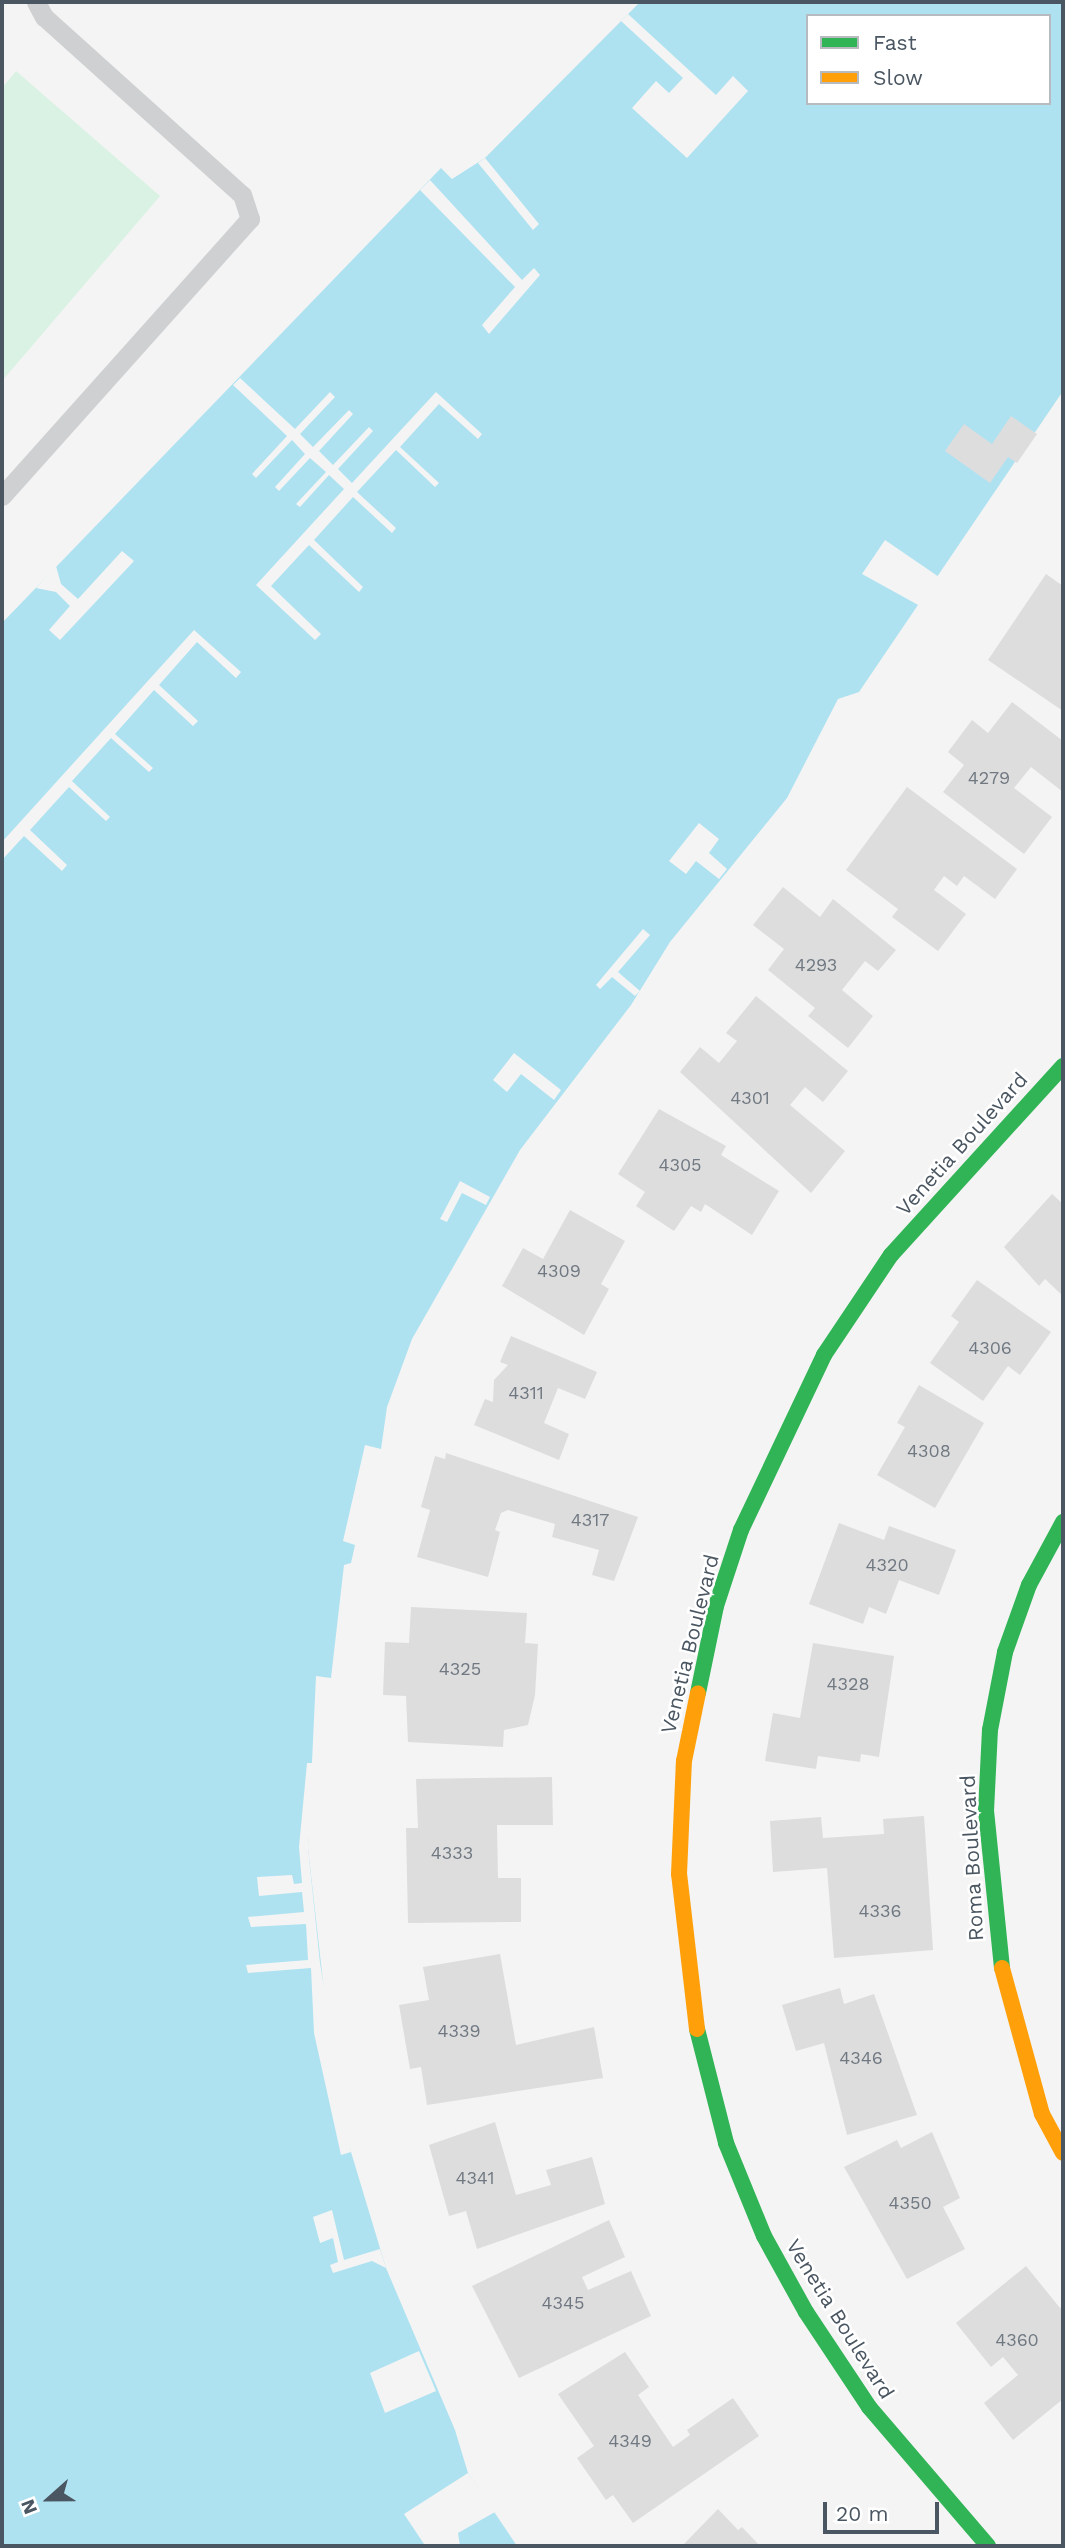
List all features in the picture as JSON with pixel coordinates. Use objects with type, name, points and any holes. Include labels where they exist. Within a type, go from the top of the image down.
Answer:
[{"type":"street","name":"Venetia Boulevard","points":[[988,2546],[869,2407],[806,2312],[764,2236],[726,2143],[700,2048],[684,1949],[679,1874],[684,1761],[716,1606],[741,1530],[824,1355],[891,1255],[1063,1066]]},
{"type":"street","name":"Roma Boulevard","points":[[1063,1522],[1029,1585],[1005,1652],[990,1730],[986,1811],[995,1932],[1012,2016],[1042,2114],[1063,2153]]},
{"type":"lane","points":[[2,496],[250,219],[242,195],[44,17],[36,2]]},
{"type":"green space","points":[[16,71],[160,196],[2,381],[2,88]]},
{"type":"water","points":[[640,2],[1063,2],[1063,391],[859,692],[838,699],[787,798],[670,942],[631,1005],[520,1150],[412,1339],[387,1407],[381,1449],[365,1445],[343,1541],[355,1545],[351,1563],[344,1565],[331,1678],[316,1676],[308,1848],[333,2070],[351,2152],[386,2268],[455,2430],[468,2473],[517,2546],[2,2546],[2,623],[441,168],[452,179],[485,158]]},
{"type":"pier","points":[[628,14],[716,95],[733,76],[748,91],[687,158],[632,108],[656,81],[669,93],[683,78],[621,21]]},
{"type":"pier","points":[[485,158],[539,224],[533,230],[478,163]]},
{"type":"pier","points":[[430,180],[522,280],[534,268],[540,275],[489,334],[482,325],[515,287],[420,190]]},
{"type":"pier","points":[[240,378],[295,429],[330,392],[335,397],[300,434],[313,447],[349,410],[353,414],[319,451],[333,465],[369,427],[373,431],[338,469],[352,483],[436,392],[482,434],[478,439],[439,404],[400,447],[439,483],[435,487],[396,450],[357,492],[396,528],[392,533],[353,497],[314,540],[363,587],[359,592],[309,545],[271,586],[321,634],[315,640],[256,585],[344,489],[329,475],[300,507],[296,504],[326,472],[310,458],[279,491],[275,487],[305,454],[292,440],[256,478],[252,474],[287,436],[233,385]]},
{"type":"pier","points":[[885,540],[939,577],[920,606],[862,574]]},
{"type":"pier","points":[[122,551],[134,561],[60,640],[49,630],[70,606],[56,592],[36,588],[56,566],[61,584],[78,599]]},
{"type":"pier","points":[[194,630],[241,672],[236,678],[197,642],[159,685],[198,721],[193,726],[154,690],[115,734],[153,768],[149,772],[111,738],[72,781],[110,817],[106,821],[69,787],[30,830],[67,865],[62,871],[24,836],[2,860],[2,842]]},
{"type":"pier","points":[[699,823],[719,839],[709,853],[727,869],[719,879],[696,861],[686,874],[669,861]]},
{"type":"pier","points":[[643,929],[650,935],[618,972],[640,991],[635,996],[612,977],[600,989],[596,985]]},
{"type":"pier","points":[[514,1053],[561,1090],[554,1100],[521,1074],[507,1092],[493,1080]]},
{"type":"pier","points":[[460,1181],[490,1197],[486,1205],[462,1193],[447,1222],[440,1219]]},
{"type":"pier","points":[[307,1763],[315,1763],[308,1848],[320,1963],[351,2152],[341,2155],[314,2033],[311,1968],[248,1973],[246,1965],[308,1960],[306,1924],[251,1927],[248,1917],[304,1912],[302,1892],[259,1896],[257,1877],[292,1875],[294,1884],[302,1883],[299,1847]]},
{"type":"pier","points":[[332,2210],[344,2260],[380,2249],[386,2268],[372,2261],[333,2273],[330,2265],[338,2262],[333,2238],[320,2243],[313,2217]]},
{"type":"pier","points":[[419,2351],[436,2391],[385,2413],[370,2373]]},
{"type":"pier","points":[[468,2473],[495,2512],[458,2533],[460,2546],[424,2544],[404,2514]]},
{"type":"building","points":[[1011,416],[1037,434],[1017,463],[1008,457],[990,483],[945,451],[964,424],[992,444]]},
{"type":"building","points":[[1046,574],[1063,586],[1063,711],[988,660]]},
{"type":"building","points":[[1012,702],[1063,741],[1063,792],[1031,767],[1014,788],[1052,817],[1024,854],[943,792],[964,765],[948,752],[972,720],[988,733]]},
{"type":"building","points":[[907,787],[1017,869],[995,899],[964,876],[957,886],[944,876],[934,890],[966,914],[938,951],[892,917],[898,909],[846,870]]},
{"type":"building","points":[[783,887],[820,917],[833,899],[896,950],[878,971],[865,961],[842,990],[873,1016],[848,1048],[808,1016],[815,1008],[768,970],[784,949],[753,925]]},
{"type":"building","points":[[756,996],[848,1071],[823,1102],[805,1087],[790,1105],[845,1151],[811,1193],[680,1072],[700,1047],[719,1063],[737,1041],[726,1033]]},
{"type":"building","points":[[659,1109],[726,1146],[721,1155],[779,1191],[752,1235],[705,1204],[701,1212],[691,1206],[674,1231],[636,1206],[645,1192],[618,1174]]},
{"type":"building","points":[[1052,1194],[1063,1204],[1063,1296],[1045,1279],[1039,1286],[1004,1247]]},
{"type":"building","points":[[570,1210],[625,1241],[601,1284],[609,1289],[584,1335],[502,1286],[523,1248],[543,1259]]},
{"type":"building","points":[[977,1280],[1051,1332],[1020,1375],[1008,1366],[983,1401],[930,1363],[959,1322],[951,1316]]},
{"type":"building","points":[[511,1336],[597,1372],[585,1399],[558,1388],[544,1423],[569,1434],[559,1460],[474,1425],[485,1399],[493,1402],[494,1380],[508,1365],[500,1362]]},
{"type":"building","points":[[919,1385],[984,1423],[935,1508],[877,1475],[905,1427],[897,1423]]},
{"type":"building","points":[[446,1453],[638,1517],[614,1581],[592,1575],[599,1550],[552,1537],[555,1524],[508,1510],[501,1513],[495,1530],[500,1532],[488,1577],[417,1557],[430,1510],[421,1507],[435,1456],[445,1459]]},
{"type":"building","points":[[839,1523],[884,1540],[889,1526],[956,1550],[939,1595],[899,1580],[886,1614],[869,1607],[863,1624],[809,1604]]},
{"type":"building","points":[[411,1607],[527,1613],[525,1643],[538,1644],[535,1695],[528,1725],[504,1730],[503,1747],[408,1742],[406,1696],[383,1695],[385,1642],[409,1643]]},
{"type":"building","points":[[813,1643],[894,1656],[879,1757],[861,1754],[860,1762],[818,1756],[816,1769],[765,1761],[773,1713],[800,1718]]},
{"type":"building","points":[[552,1777],[553,1825],[497,1825],[498,1878],[521,1878],[521,1922],[408,1923],[406,1828],[418,1828],[416,1779]]},
{"type":"building","points":[[924,1816],[933,1950],[834,1958],[827,1868],[773,1872],[770,1821],[821,1817],[823,1838],[884,1834],[883,1819]]},
{"type":"building","points":[[500,1954],[516,2045],[594,2027],[603,2078],[427,2105],[421,2067],[410,2069],[399,2005],[429,2000],[423,1967]]},
{"type":"building","points":[[840,1988],[844,2004],[874,1994],[917,2115],[847,2135],[824,2043],[796,2051],[782,2005]]},
{"type":"building","points":[[495,2122],[516,2195],[551,2185],[546,2170],[592,2157],[605,2204],[477,2249],[466,2211],[449,2216],[429,2145]]},
{"type":"building","points":[[932,2132],[960,2198],[943,2207],[965,2249],[907,2279],[844,2167],[897,2140],[901,2148]]},
{"type":"building","points":[[609,2220],[625,2257],[582,2277],[588,2290],[631,2271],[651,2316],[519,2378],[472,2286]]},
{"type":"building","points":[[1026,2266],[1060,2308],[1063,2306],[1063,2399],[1013,2440],[984,2403],[1018,2375],[1003,2357],[991,2367],[956,2323]]},
{"type":"building","points":[[625,2352],[649,2387],[638,2395],[673,2447],[690,2435],[687,2430],[733,2398],[759,2436],[633,2523],[613,2495],[606,2500],[577,2458],[594,2446],[558,2394]]},
{"type":"building","points":[[718,2509],[738,2530],[742,2527],[760,2546],[682,2546]]},
{"type":"traffic: fast","points":[[698,1693],[716,1606],[741,1530],[824,1355],[891,1255],[1063,1066]]},
{"type":"traffic: fast","points":[[1002,1968],[986,1811],[990,1730],[1005,1652],[1029,1585],[1063,1522]]},
{"type":"traffic: fast","points":[[697,2029],[726,2143],[764,2236],[806,2312],[869,2407],[988,2546]]},
{"type":"traffic: slow","points":[[697,2029],[679,1874],[684,1761],[698,1693]]},
{"type":"traffic: slow","points":[[1002,1968],[1042,2114],[1063,2153]]}]
